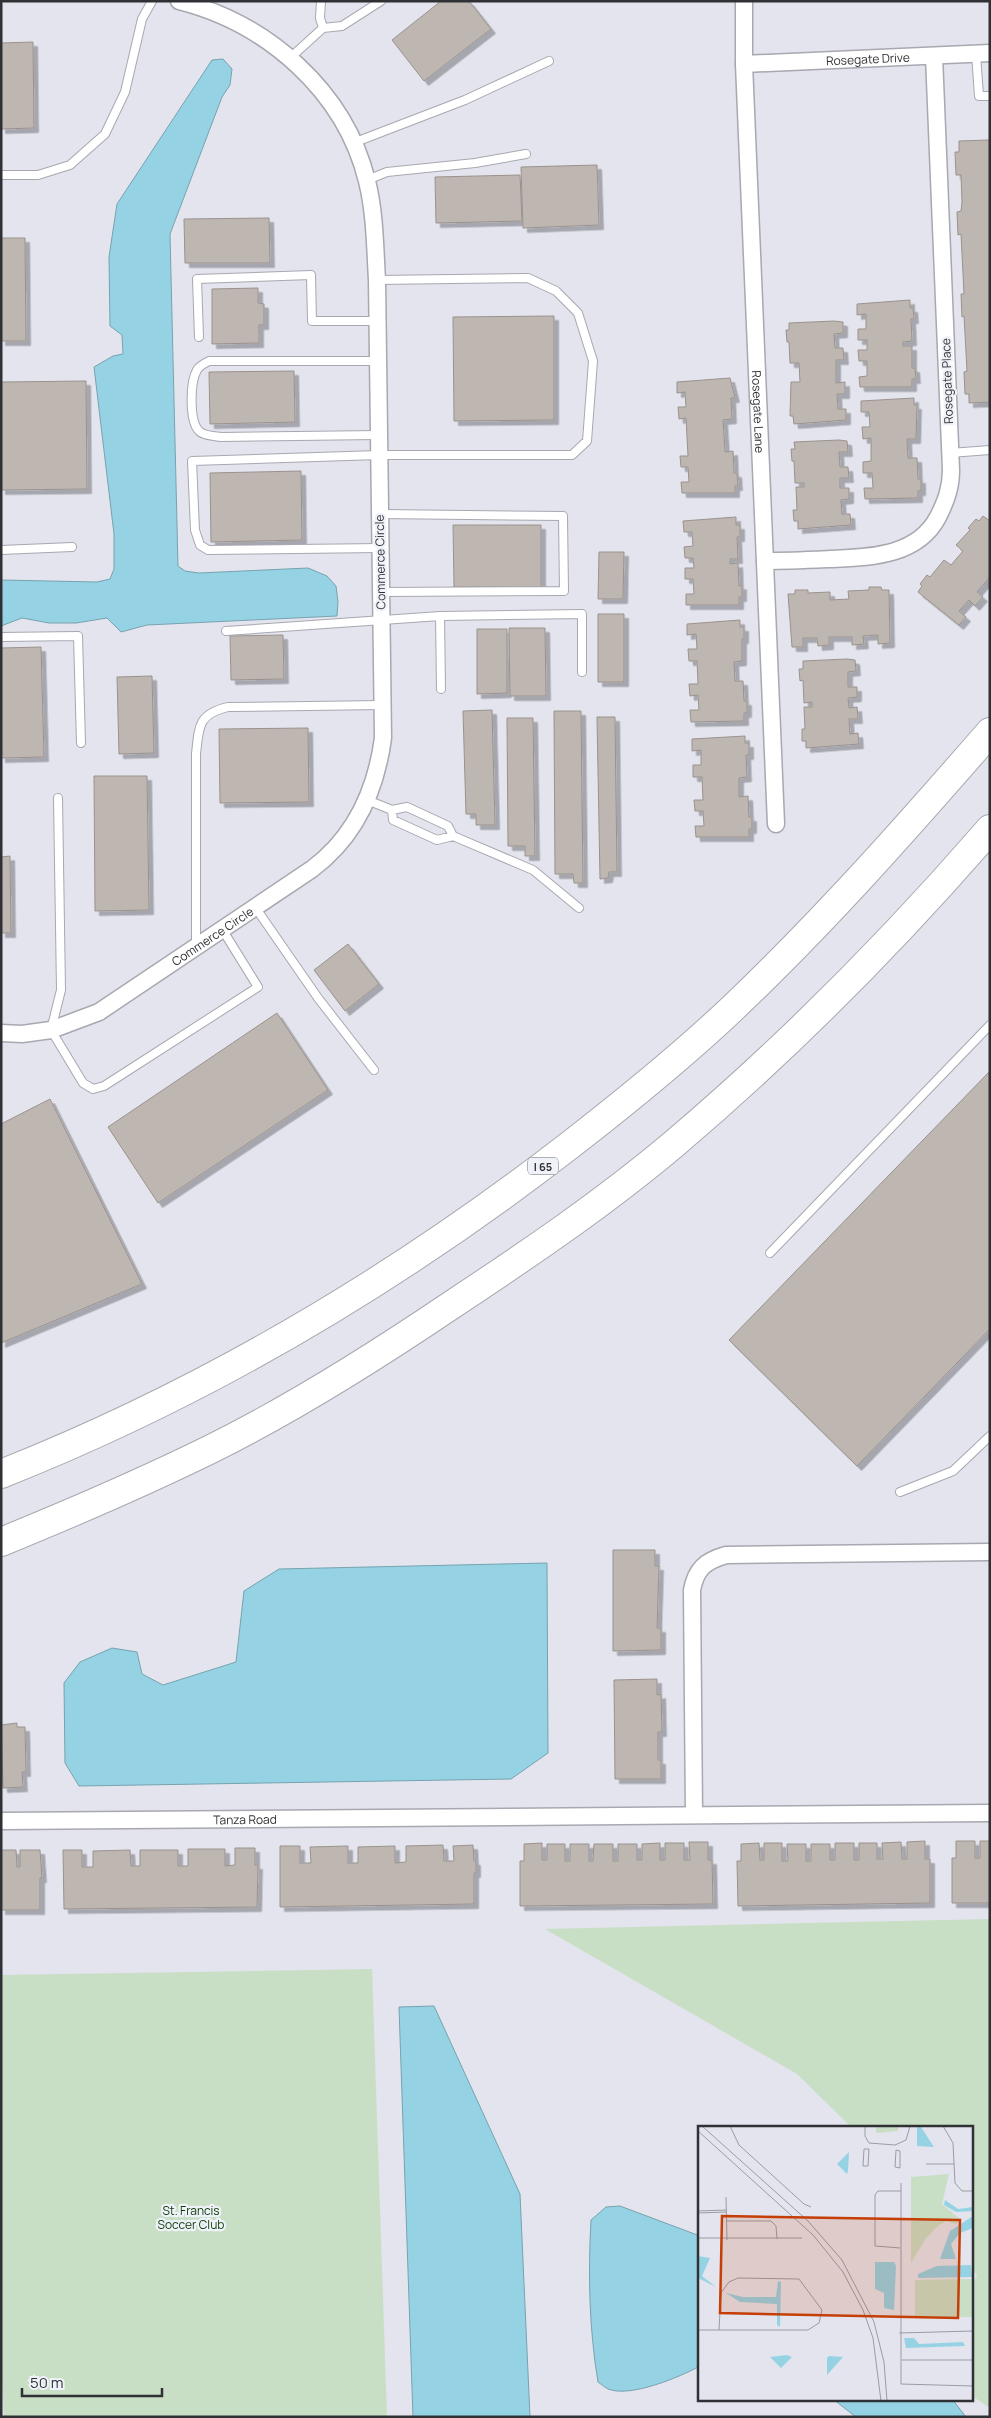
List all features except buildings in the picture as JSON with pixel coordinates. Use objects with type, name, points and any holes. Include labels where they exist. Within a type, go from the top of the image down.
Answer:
[{"type":"highway","name":"I 65","points":[[1,1474],[57,1452],[187,1389],[334,1309],[438,1242],[530,1176],[642,1089],[737,1005],[816,925],[899,836],[990,732]]},
{"type":"highway","points":[[1,1542],[81,1509],[212,1448],[363,1364],[563,1231],[674,1144],[776,1053],[865,965],[990,828]]},
{"type":"street","name":"Commerce Circle","points":[[1,1033],[33,1033],[51,1030],[99,1012],[326,858],[348,833],[367,800],[379,767],[382,738],[382,705],[377,280],[374,220],[367,180],[353,143],[340,118],[321,90],[290,58],[251,29],[224,16],[179,1]]},
{"type":"street","name":"Rosegate Lane","points":[[744,1],[744,64],[776,824]]},
{"type":"street","name":"Rosegate Drive","points":[[744,64],[983,54]]},
{"type":"street","name":"Rosegate Place","points":[[765,562],[872,557],[898,551],[911,544],[936,521],[947,499],[951,477],[934,56]]},
{"type":"street","points":[[694,1814],[692,1590],[695,1576],[701,1566],[712,1559],[726,1555],[990,1552]]},
{"type":"street","name":"Tanza Road","points":[[1,1822],[990,1812]]},
{"type":"lane","points":[[1,175],[38,175],[70,165],[105,134],[125,92],[142,19],[152,1]]},
{"type":"lane","points":[[321,1],[320,18],[323,28]]},
{"type":"lane","points":[[290,58],[323,28],[342,26],[381,1]]},
{"type":"lane","points":[[983,54],[979,96],[990,96]]},
{"type":"lane","points":[[353,143],[465,100],[549,61]]},
{"type":"lane","points":[[367,180],[387,172],[475,164],[526,154]]},
{"type":"lane","points":[[199,336],[197,279],[311,275],[312,321],[377,321]]},
{"type":"lane","points":[[377,280],[528,278],[556,291],[578,313],[593,362],[587,441],[572,455],[379,455],[192,461],[195,530],[200,545],[208,550],[380,548]]},
{"type":"lane","points":[[378,361],[209,360],[197,368],[192,383],[194,425],[200,432],[210,436],[379,435]]},
{"type":"lane","points":[[950,453],[990,450]]},
{"type":"lane","points":[[380,514],[563,516],[564,591],[381,592]]},
{"type":"lane","points":[[1,550],[72,547]]},
{"type":"lane","points":[[226,631],[440,616],[582,614],[582,672]]},
{"type":"lane","points":[[440,616],[441,689]]},
{"type":"lane","points":[[1,637],[78,636],[81,743]]},
{"type":"lane","points":[[196,947],[196,754],[199,727],[211,711],[228,707],[382,705]]},
{"type":"lane","points":[[58,798],[61,990],[51,1030],[83,1083],[93,1089],[104,1086],[258,987],[222,929]]},
{"type":"lane","points":[[367,800],[392,810],[407,807],[448,826],[453,836]]},
{"type":"lane","points":[[392,810],[393,820],[437,840],[453,836],[533,870],[579,908]]},
{"type":"lane","points":[[255,907],[318,998],[374,1070]]},
{"type":"lane","points":[[770,1253],[990,1025]]},
{"type":"lane","points":[[900,1492],[953,1471],[990,1436]]},
{"type":"green space","points":[[990,1919],[990,2408],[974,2397],[974,2282],[977,2275],[974,2271],[974,2126],[850,2126],[797,2074],[545,1929]]},
{"type":"green space","name":"St. Francis Soccer Club","points":[[372,1969],[387,2417],[4,2417],[1,2356],[1,1975]]},
{"type":"water","points":[[223,59],[232,69],[230,85],[222,97],[170,234],[178,566],[185,571],[199,573],[308,568],[327,576],[336,586],[337,616],[147,625],[121,632],[107,618],[76,623],[49,623],[22,618],[1,626],[1,580],[97,582],[110,579],[114,569],[114,534],[94,367],[113,356],[123,354],[122,335],[110,326],[109,257],[117,204],[212,60]]},
{"type":"water","points":[[547,1563],[548,1753],[511,1779],[79,1786],[65,1763],[64,1683],[80,1662],[112,1648],[137,1652],[142,1674],[163,1685],[236,1662],[244,1591],[279,1569]]},
{"type":"water","points":[[434,2006],[520,2194],[530,2417],[413,2417],[399,2007]]},
{"type":"water","points":[[620,2206],[698,2235],[698,2367],[680,2376],[642,2389],[617,2391],[608,2389],[598,2382],[590,2301],[591,2220],[606,2207]]},
{"type":"water","points":[[834,2400],[953,2400],[966,2417],[856,2417]]}]
